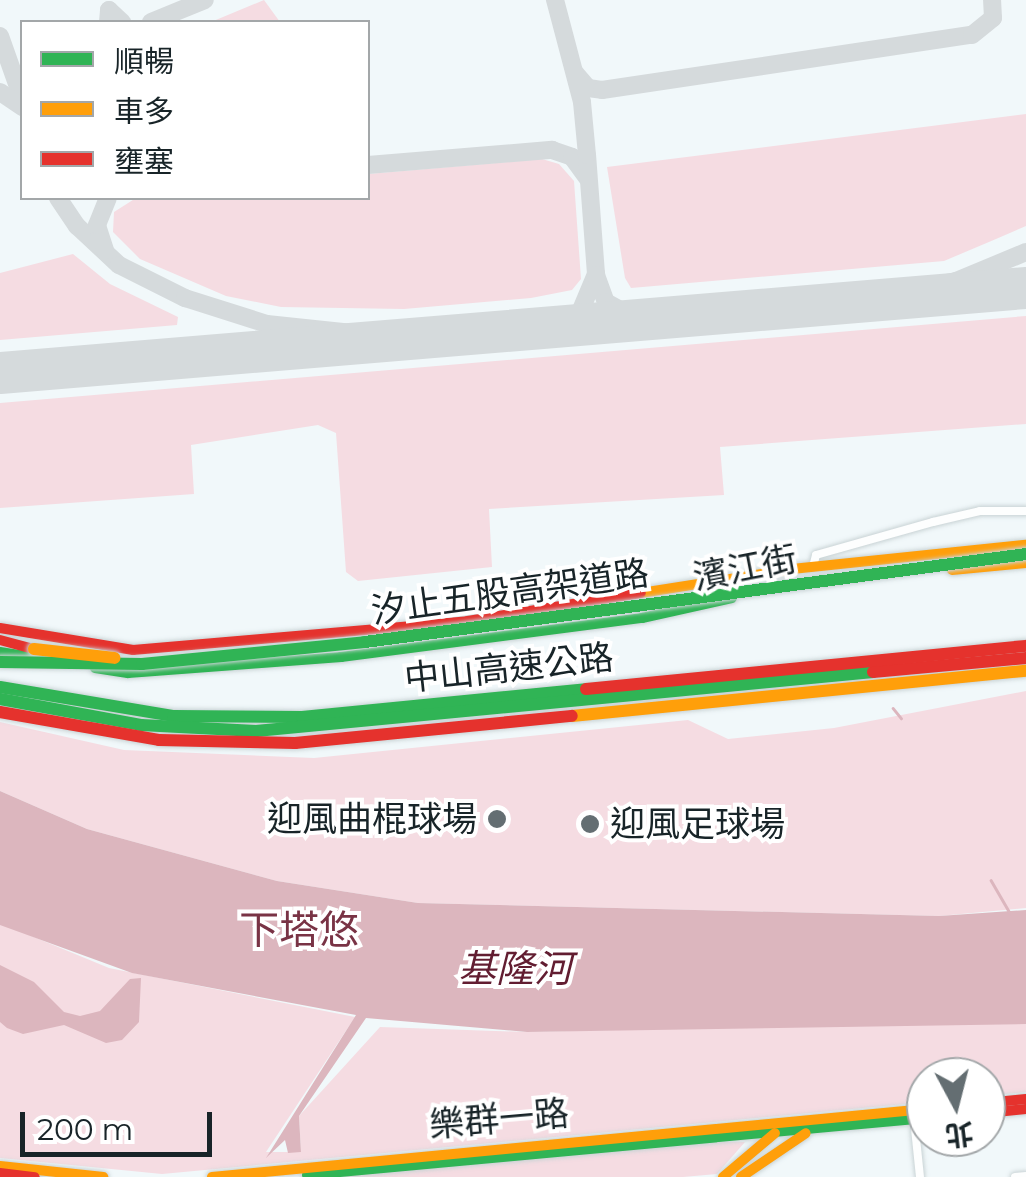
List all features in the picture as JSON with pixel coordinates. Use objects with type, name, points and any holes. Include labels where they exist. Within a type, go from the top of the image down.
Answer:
[{"type":"main road","name":"濱江街","points":[[0,628],[50,641],[134,650],[260,644],[468,621],[813,567],[1026,544]]},
{"type":"main road","name":"汐止五股高架道路","points":[[0,662],[92,667],[456,632],[1026,554]]},
{"type":"main road","name":"濱江街","points":[[0,652],[128,673],[186,670],[341,656],[680,611],[822,583],[1026,562]]},
{"type":"main road","points":[[677,586],[680,611]]},
{"type":"main road","points":[[0,640],[85,656],[178,659]]},
{"type":"main road","points":[[47,660],[50,641]]},
{"type":"main road","name":"中山高速公路","points":[[0,687],[173,716],[302,717],[1026,646]]},
{"type":"main road","name":"中山高速公路","points":[[0,699],[141,725],[312,728],[1026,658]]},
{"type":"main road","points":[[0,712],[159,740],[296,743],[1026,671]]},
{"type":"main road","name":"樂群一路","points":[[212,1177],[266,1175],[906,1110]]},
{"type":"main road","name":"樂群一路","points":[[286,1177],[906,1120]]},
{"type":"main road","points":[[723,1177],[792,1121]]},
{"type":"main road","points":[[742,1177],[812,1130]]},
{"type":"main road","points":[[696,1138],[746,1141],[745,1156]]},
{"type":"main road","points":[[0,1170],[35,1177]]},
{"type":"main road","points":[[0,1170],[102,1177]]},
{"type":"street","points":[[813,567],[816,555],[933,522],[1026,511]]},
{"type":"street","points":[[1015,1177],[1026,1176]]},
{"type":"shaded area","points":[[264,0],[279,20],[216,20]]},
{"type":"shaded area","points":[[1026,114],[1026,226],[944,261],[631,288],[625,278],[607,167]]},
{"type":"shaded area","points":[[542,159],[559,164],[574,181],[581,279],[572,290],[531,298],[404,309],[281,307],[226,296],[140,259],[113,232],[114,212],[133,200],[370,200],[370,174]]},
{"type":"shaded area","points":[[73,254],[110,284],[178,317],[177,325],[0,340],[0,273]]},
{"type":"shaded area","points":[[1026,316],[1026,424],[720,447],[724,495],[489,509],[492,567],[358,581],[346,572],[336,433],[318,425],[191,445],[194,494],[0,508],[0,403]]},
{"type":"shaded area","points":[[1026,691],[1026,908],[939,916],[418,903],[277,881],[87,829],[0,791],[0,722],[124,750],[314,758],[688,720],[728,739],[834,728]]},
{"type":"shaded area","points":[[0,923],[109,968],[355,1017],[266,1152],[301,1152],[299,1116],[380,1027],[527,1032],[1026,1021],[1026,1092],[1006,1094],[1006,1057],[906,1057],[906,1104],[162,1174],[0,1158]]},
{"type":"shaded area","points":[[695,1142],[745,1142],[717,1174],[683,1177],[310,1177]]},
{"type":"water","name":"基隆河","points":[[0,791],[87,829],[277,881],[418,903],[939,916],[1026,910],[1026,1024],[527,1032],[366,1018],[299,1116],[301,1152],[288,1153],[285,1140],[266,1158],[356,1015],[132,973],[0,925]]},
{"type":"water","points":[[0,965],[34,982],[64,1012],[80,1016],[100,1011],[130,979],[141,978],[139,1022],[122,1040],[106,1043],[64,1025],[23,1034],[7,1028],[0,1022]]},
{"type":"waterway","points":[[893,708],[901,718]]},
{"type":"waterway","points":[[991,880],[1010,913]]},
{"type":"taxiway","points":[[156,20],[205,0]]},
{"type":"taxiway","points":[[59,200],[77,226],[119,265],[185,298],[267,324],[409,339],[578,317],[596,274],[582,102],[555,0]]},
{"type":"taxiway","points":[[575,73],[588,88],[602,90],[972,35],[993,18],[992,0]]},
{"type":"taxiway","points":[[108,20],[109,10],[120,20]]},
{"type":"taxiway","points":[[0,36],[20,92]]},
{"type":"taxiway","points":[[0,92],[20,106]]},
{"type":"taxiway","points":[[370,165],[552,150],[572,157],[587,178]]},
{"type":"taxiway","points":[[105,250],[97,225],[107,200]]},
{"type":"taxiway","points":[[596,275],[606,302],[629,315],[858,301],[956,281],[1026,252]]},
{"type":"runway","points":[[0,373],[1026,288]]},
{"type":"traffic: fast","points":[[0,662],[142,664],[365,642],[1026,554]]},
{"type":"traffic: fast","points":[[95,668],[128,673],[341,657],[642,618],[732,598]]},
{"type":"traffic: fast","points":[[0,652],[38,658]]},
{"type":"traffic: fast","points":[[0,699],[141,725],[256,731],[873,672]]},
{"type":"traffic: fast","points":[[0,687],[173,716],[302,717],[586,689]]},
{"type":"traffic: fast","points":[[307,1175],[906,1120]]},
{"type":"traffic: slow","points":[[641,593],[792,569],[1026,545]]},
{"type":"traffic: slow","points":[[952,570],[1026,563]]},
{"type":"traffic: slow","points":[[34,649],[115,658]]},
{"type":"traffic: slow","points":[[572,716],[1026,671]]},
{"type":"traffic: slow","points":[[212,1177],[906,1111]]},
{"type":"traffic: slow","points":[[723,1177],[775,1133]]},
{"type":"traffic: slow","points":[[741,1177],[806,1133]]},
{"type":"traffic: slow","points":[[0,1166],[103,1177]]},
{"type":"traffic: jam","points":[[0,628],[133,650],[468,621],[641,593]]},
{"type":"traffic: jam","points":[[0,640],[34,649]]},
{"type":"traffic: jam","points":[[586,689],[1026,646]]},
{"type":"traffic: jam","points":[[873,672],[1026,658]]},
{"type":"traffic: jam","points":[[0,712],[159,740],[295,743],[572,716]]},
{"type":"traffic: jam","points":[[1006,1101],[1026,1099]]},
{"type":"traffic: jam","points":[[1006,1111],[1026,1109]]},
{"type":"traffic: jam","points":[[0,1173],[35,1177]]},
{"type":"place","name":"迎風曲棍球場","points":[[497,819]]},
{"type":"place","name":"迎風足球場","points":[[590,824]]},
{"type":"district","name":"下塔悠","points":[[299,930]]}]
